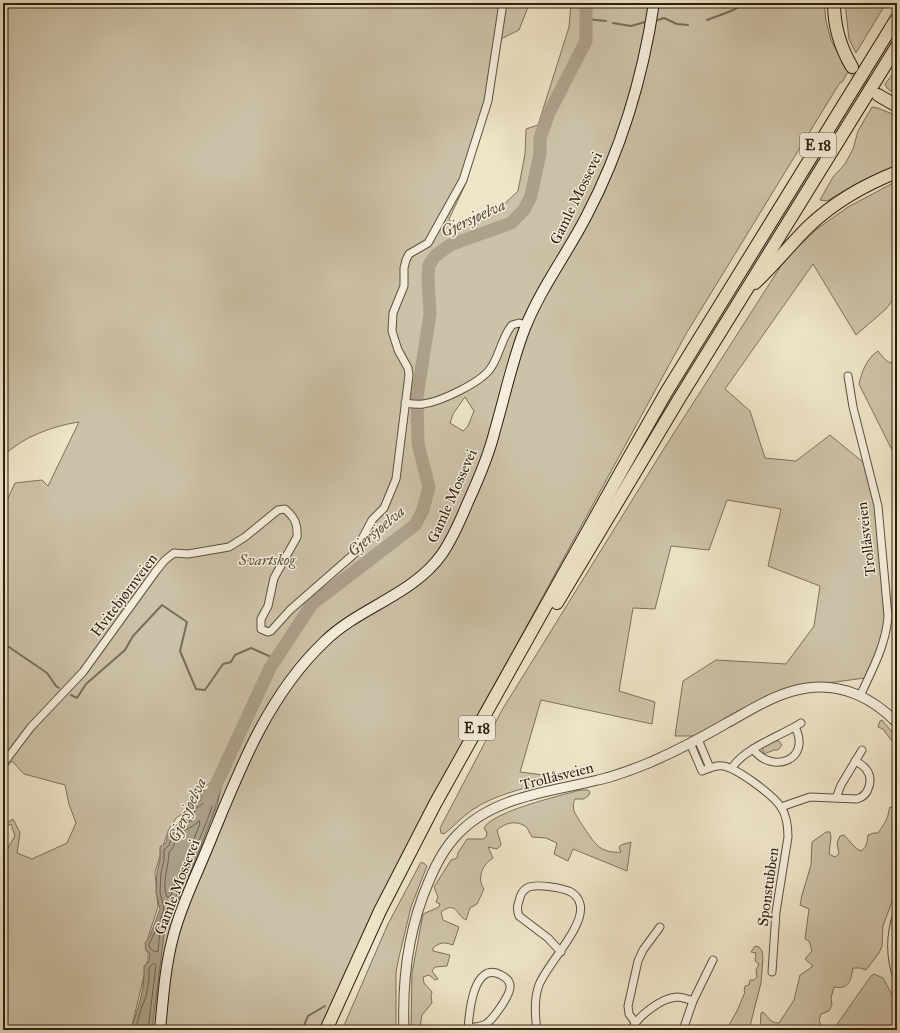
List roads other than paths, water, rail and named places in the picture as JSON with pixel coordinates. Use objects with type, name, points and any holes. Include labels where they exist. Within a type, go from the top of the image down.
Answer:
[{"type":"highway","points":[[834,3],[835,24],[844,53],[852,67]]},
{"type":"highway","name":"E 18","points":[[326,1030],[380,912],[434,804],[623,468],[667,391],[897,18]]},
{"type":"highway","name":"E 18","points":[[332,1030],[392,900],[468,754],[619,497],[897,46]]},
{"type":"highway","points":[[878,95],[897,106]]},
{"type":"highway","name":"E 18","points":[[744,293],[770,268],[809,226],[834,205],[871,183],[897,172]]},
{"type":"main road","name":"Gamle Mossevei","points":[[160,1030],[167,969],[176,928],[218,823],[253,742],[272,708],[285,687],[301,666],[324,641],[362,613],[416,581],[430,568],[442,554],[459,523],[489,450],[513,363],[526,325],[540,296],[583,223],[603,183],[633,97],[643,62],[654,3]]},
{"type":"street","points":[[503,3],[488,100],[463,180],[428,243],[409,254],[404,268],[404,286],[394,313],[392,332],[398,350],[408,368],[410,381],[405,403],[423,404],[464,389],[490,370],[496,361],[512,325],[519,323],[526,325]]},
{"type":"street","name":"Trollåsveien","points":[[848,376],[853,407],[878,506],[888,616],[883,642],[860,696]]},
{"type":"street","name":"Hvitebjørnveien","points":[[3,764],[32,728],[82,672],[165,560],[174,553],[188,554],[229,547],[245,537],[278,510],[285,509],[293,516],[297,529],[297,537],[274,578],[268,606],[261,619],[261,629],[268,632],[271,631],[290,610],[354,554],[372,520],[384,508],[396,479],[405,403]]},
{"type":"street","name":"Trollåsveien","points":[[404,1030],[403,1004],[405,969],[413,926],[423,895],[446,848],[458,834],[474,820],[503,804],[622,774],[662,758],[768,700],[790,692],[808,688],[844,690],[860,696],[881,708],[897,723]]},
{"type":"street","points":[[732,768],[739,759],[753,749],[798,725],[799,745],[797,752],[792,758],[784,762],[775,763],[762,758],[753,749]]},
{"type":"street","points":[[694,741],[710,768]]},
{"type":"street","points":[[694,741],[702,771],[719,766],[732,768],[750,780],[781,807],[810,797],[859,798],[867,792],[869,780],[868,772],[863,765],[855,761]]},
{"type":"street","points":[[836,798],[841,785],[862,750]]},
{"type":"street","name":"Sponstubben","points":[[772,972],[776,912],[788,837],[786,822],[781,807]]},
{"type":"street","points":[[537,1030],[536,1014],[541,980],[561,952],[578,920],[581,908],[579,901],[573,894],[563,890],[538,886],[528,888],[523,891],[519,900],[519,916],[548,938],[561,952]]},
{"type":"street","points":[[897,914],[892,943],[893,965],[897,978]]},
{"type":"street","points":[[635,1022],[629,1014],[628,1006],[638,961],[643,950],[660,927]]},
{"type":"street","points":[[683,1030],[693,1001],[713,960]]},
{"type":"street","points":[[491,972],[506,978],[509,982],[510,990],[493,1016],[484,1025],[468,1029],[472,997],[482,976],[491,972]]},
{"type":"street","points":[[632,1030],[635,1022],[657,1005],[668,999],[682,997],[693,1001]]},
{"type":"water","points":[[217,784],[221,787],[217,803],[187,880],[165,927],[152,1030],[131,1030],[142,991],[144,966],[149,961],[150,953],[146,951],[145,943],[149,938],[160,909],[156,892],[160,847],[166,843],[169,831],[174,825],[188,819],[191,815],[192,808],[201,800],[200,791],[208,790]]},
{"type":"waterway","name":"Gjersjøelva","points":[[209,800],[270,668],[312,604],[415,525],[423,510],[429,487],[418,444],[417,397],[430,314],[428,278],[429,265],[435,256],[450,245],[511,223],[524,210],[531,196],[540,153],[540,138],[549,113],[586,41],[586,3]]},
{"type":"waterway","points":[[707,20],[731,11],[746,3]]},
{"type":"waterway","points":[[658,20],[664,18],[677,24],[688,25]]},
{"type":"waterway","points":[[586,19],[606,21]]},
{"type":"waterway","points":[[613,23],[631,26],[645,22]]},
{"type":"waterway","points":[[71,695],[77,698],[86,684],[125,650],[133,636],[162,605],[187,622],[180,651],[196,689],[205,690],[223,664],[231,662],[235,655],[251,648],[276,659]]},
{"type":"waterway","points":[[3,647],[9,647],[47,673],[59,688]]},
{"type":"waterway","points":[[302,1030],[308,1016],[325,1006]]},
{"type":"tunnel","points":[[852,67],[863,81],[878,95]]},
{"type":"park label","name":"Svartskog","points":[[267,560]]}]
